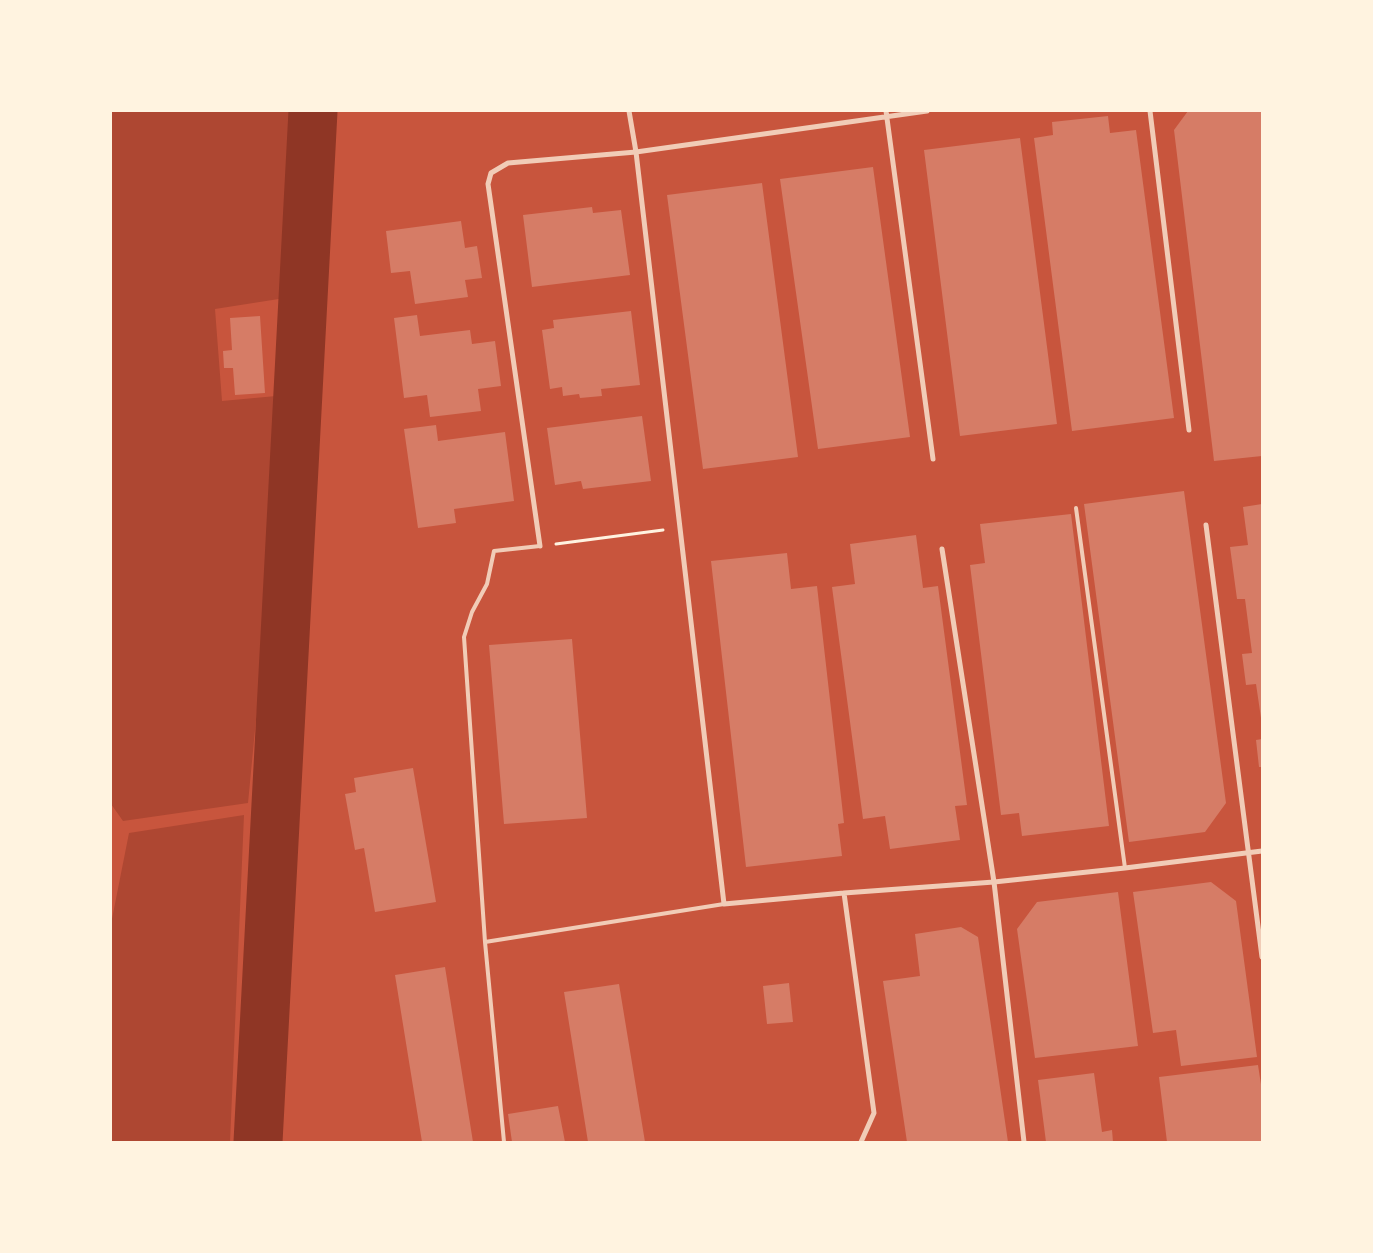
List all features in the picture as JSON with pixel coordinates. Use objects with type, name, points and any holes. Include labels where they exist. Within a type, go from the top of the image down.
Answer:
[{"type":"street","points":[[629,111],[636,152],[724,904],[994,882],[1262,851]]},
{"type":"street","points":[[540,546],[488,184],[491,173],[508,163],[636,152],[887,114],[927,111]]},
{"type":"street","points":[[1150,111],[1189,430]]},
{"type":"street","points":[[887,114],[932,459]]},
{"type":"street","points":[[1206,525],[1262,957]]},
{"type":"street","points":[[942,549],[994,882],[1024,1142]]},
{"type":"street","points":[[844,893],[874,1113],[861,1142]]},
{"type":"lane","points":[[1076,508],[1125,868]]},
{"type":"lane","points":[[504,1142],[485,942],[464,637],[472,612],[488,584],[494,551],[540,546]]},
{"type":"lane","points":[[485,942],[724,904]]},
{"type":"path","points":[[540,546],[679,528]]},
{"type":"shaded area","points":[[111,111],[296,111],[285,298],[215,309],[222,401],[287,395],[248,803],[123,821],[111,804]]},
{"type":"shaded area","points":[[244,815],[230,1142],[111,1142],[111,924],[129,833]]},
{"type":"building","points":[[1188,111],[1262,111],[1262,456],[1214,461],[1174,130]]},
{"type":"building","points":[[1108,116],[1110,133],[1136,130],[1174,418],[1072,431],[1034,138],[1053,135],[1052,122]]},
{"type":"building","points":[[1020,138],[1057,424],[960,436],[924,150]]},
{"type":"building","points":[[873,167],[910,437],[818,449],[780,179]]},
{"type":"building","points":[[762,183],[798,457],[703,469],[667,195]]},
{"type":"building","points":[[592,207],[593,213],[621,210],[630,275],[532,287],[523,215]]},
{"type":"building","points":[[461,221],[465,248],[477,246],[482,278],[465,280],[468,297],[415,304],[410,271],[391,273],[386,231]]},
{"type":"building","points":[[631,311],[640,385],[601,389],[602,396],[580,398],[579,394],[563,396],[562,387],[550,389],[542,330],[554,328],[553,320]]},
{"type":"building","points":[[417,315],[420,336],[470,330],[472,344],[495,341],[501,386],[478,389],[481,411],[430,417],[427,395],[404,398],[394,318]]},
{"type":"building","points":[[260,316],[265,393],[235,395],[233,368],[224,368],[223,351],[232,350],[230,318]]},
{"type":"building","points":[[642,416],[651,481],[583,489],[581,481],[555,485],[547,428]]},
{"type":"building","points":[[436,425],[438,441],[505,432],[514,501],[454,509],[456,523],[418,528],[404,429]]},
{"type":"building","points":[[1184,491],[1226,803],[1205,832],[1129,842],[1084,504]]},
{"type":"building","points":[[1262,504],[1261,718],[1256,684],[1246,685],[1242,654],[1252,653],[1245,599],[1237,599],[1230,547],[1248,545],[1243,507]]},
{"type":"building","points":[[1071,514],[1109,826],[1022,836],[1019,813],[1001,815],[970,565],[985,563],[980,524]]},
{"type":"building","points":[[916,535],[923,588],[938,586],[967,805],[955,806],[960,840],[890,849],[885,816],[863,819],[832,587],[855,584],[850,544]]},
{"type":"building","points":[[787,553],[791,589],[817,586],[844,823],[838,824],[842,856],[746,867],[711,561]]},
{"type":"building","points":[[572,639],[587,818],[504,824],[489,645]]},
{"type":"building","points":[[1262,739],[1262,767],[1259,767],[1256,740]]},
{"type":"building","points":[[413,768],[436,902],[375,912],[364,848],[355,850],[345,794],[356,792],[354,778]]},
{"type":"building","points":[[1211,882],[1236,901],[1257,1057],[1181,1066],[1176,1030],[1153,1033],[1133,892]]},
{"type":"building","points":[[1118,892],[1138,1046],[1035,1058],[1017,929],[1037,902]]},
{"type":"building","points":[[961,927],[978,937],[1008,1142],[907,1142],[883,981],[920,976],[915,934]]},
{"type":"building","points":[[445,967],[473,1142],[422,1142],[395,975]]},
{"type":"building","points":[[789,983],[793,1022],[767,1024],[763,986]]},
{"type":"building","points":[[619,984],[645,1142],[588,1142],[564,992]]},
{"type":"building","points":[[1258,1065],[1262,1091],[1262,1142],[1167,1142],[1159,1077]]},
{"type":"building","points":[[1094,1073],[1102,1132],[1112,1130],[1113,1142],[1046,1142],[1038,1080]]},
{"type":"building","points":[[558,1106],[565,1142],[512,1142],[508,1114]]},
{"type":"waterway","points":[[258,1142],[313,111]]}]
